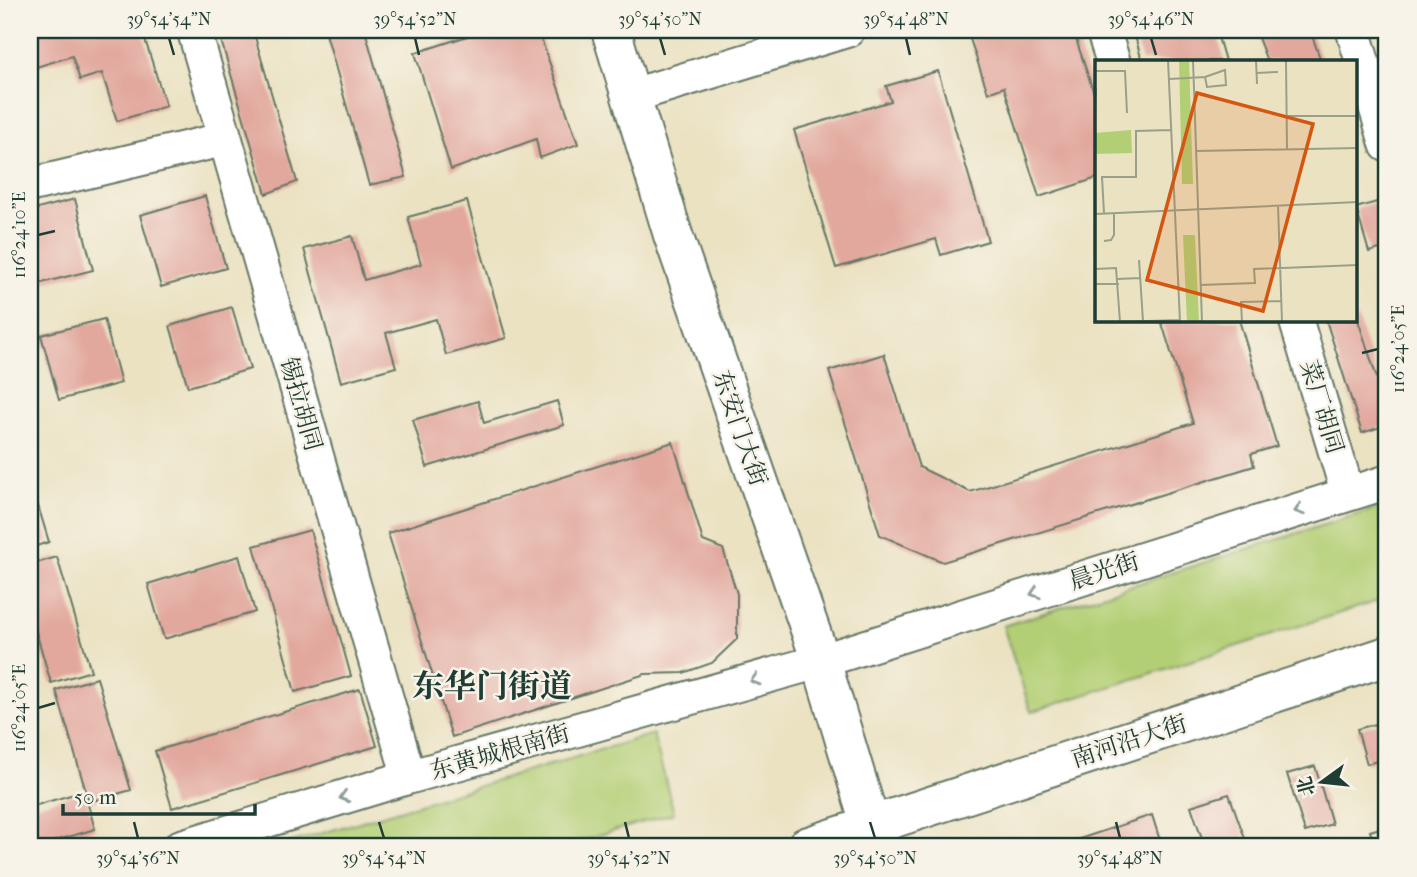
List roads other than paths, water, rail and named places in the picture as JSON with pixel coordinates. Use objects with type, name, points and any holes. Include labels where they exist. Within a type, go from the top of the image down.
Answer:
[{"type":"main road","name":"东安门大街","points":[[611,30],[673,236],[821,661],[874,837]]},
{"type":"main road","name":"南河沿大街","points":[[806,847],[874,837],[1387,656]]},
{"type":"street","name":"锡拉胡同","points":[[194,30],[409,777]]},
{"type":"street","points":[[631,96],[848,30]]},
{"type":"street","points":[[1103,30],[1113,60]]},
{"type":"street","points":[[1353,30],[1387,145]]},
{"type":"street","points":[[30,185],[225,139]]},
{"type":"street","name":"菜厂胡同","points":[[1297,322],[1349,494]]},
{"type":"street","name":"晨光街","points":[[821,661],[1387,482]]},
{"type":"street","name":"东黄城根南街","points":[[180,847],[409,777],[821,661]]},
{"type":"district","name":"东华门街道","points":[[492,686]]}]
